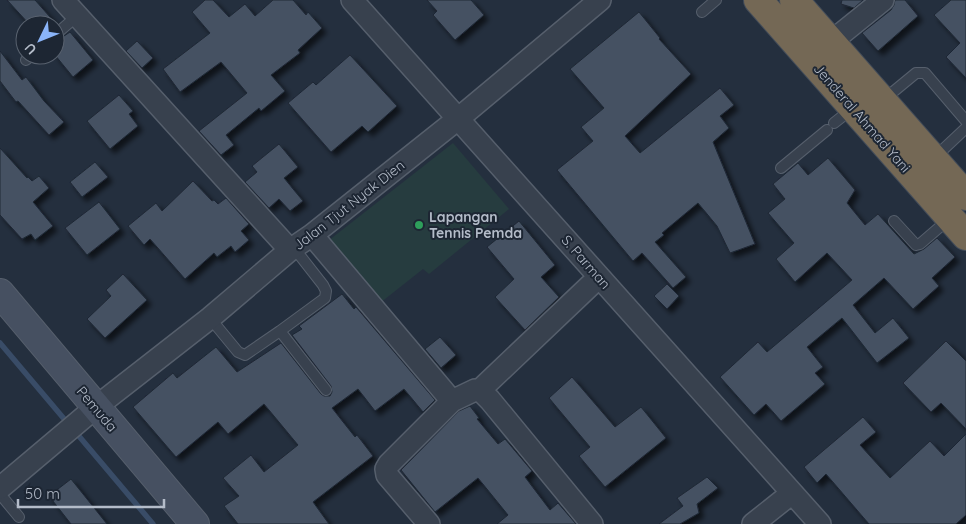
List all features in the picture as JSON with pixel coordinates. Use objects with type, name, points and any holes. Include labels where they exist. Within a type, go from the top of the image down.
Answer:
[{"type":"highway","name":"Jenderal Ahmad Yani","points":[[758,0],[857,107],[958,227]]},
{"type":"highway","name":"Jenderal Ahmad Yani","points":[[794,0],[831,42],[857,107],[933,159],[966,196]]},
{"type":"street","points":[[63,0],[292,249]]},
{"type":"street","name":"S. Parman","points":[[352,0],[820,524]]},
{"type":"street","name":"Jalan Tjut Nyak Dien","points":[[0,488],[96,407],[210,318],[292,249],[459,118],[600,0]]},
{"type":"street","points":[[831,42],[883,0]]},
{"type":"street","points":[[312,235],[452,401]]},
{"type":"street","points":[[429,524],[386,475],[386,469],[389,464],[452,401],[475,390],[480,390],[599,277]]},
{"type":"street","name":"Pemuda","points":[[0,293],[195,524]]},
{"type":"street","points":[[480,390],[592,524]]},
{"type":"street","points":[[753,524],[792,493]]},
{"type":"lane","points":[[702,12],[716,0]]},
{"type":"lane","points":[[65,26],[77,16]]},
{"type":"lane","points":[[781,168],[857,107],[916,73],[925,73],[966,121]]},
{"type":"lane","points":[[933,159],[966,128]]},
{"type":"lane","points":[[894,221],[916,244],[920,244],[958,227]]},
{"type":"lane","points":[[210,318],[238,352],[245,355],[325,298],[326,291],[323,284],[292,249]]},
{"type":"lane","points":[[280,331],[326,390]]},
{"type":"lane","points":[[0,494],[19,517]]},
{"type":"green space","name":"Lapangan Tennis Pemda","points":[[453,143],[509,209],[429,274],[423,269],[380,303],[328,241]]},
{"type":"building","points":[[7,0],[35,0],[48,15],[21,15]]},
{"type":"building","points":[[205,0],[213,0],[229,17],[245,4],[255,16],[273,0],[293,0],[306,15],[308,12],[322,28],[298,50],[300,53],[271,75],[285,91],[261,111],[259,108],[226,135],[234,145],[221,155],[199,131],[247,93],[221,62],[180,92],[163,69],[210,33],[192,12]]},
{"type":"building","points":[[427,0],[471,0],[484,15],[455,40],[433,15],[437,11]]},
{"type":"building","points":[[842,0],[863,0],[854,8],[841,4]]},
{"type":"building","points":[[895,0],[905,0],[918,16],[878,51],[862,33],[891,10]]},
{"type":"building","points":[[951,0],[966,0],[966,78],[946,57],[960,43],[934,15]]},
{"type":"building","points":[[639,12],[659,39],[691,74],[625,136],[640,153],[720,88],[734,105],[720,116],[729,128],[713,142],[755,244],[730,253],[717,226],[698,203],[662,233],[664,235],[655,242],[686,277],[673,288],[642,253],[633,261],[557,170],[593,141],[581,127],[604,108],[570,69]]},
{"type":"building","points":[[70,32],[93,60],[73,77],[63,65],[65,65],[65,35]]},
{"type":"building","points":[[137,41],[153,58],[142,68],[126,51]]},
{"type":"building","points":[[0,51],[22,80],[26,77],[44,101],[64,122],[49,135],[18,101],[16,102],[0,81]]},
{"type":"building","points":[[350,55],[397,106],[368,132],[362,126],[331,152],[288,103],[313,82],[316,85]]},
{"type":"building","points":[[119,95],[133,111],[129,114],[138,126],[110,149],[87,121]]},
{"type":"building","points":[[279,144],[298,167],[284,178],[303,201],[290,211],[279,199],[269,208],[245,182],[257,172],[252,166]]},
{"type":"building","points":[[0,148],[27,178],[32,181],[39,176],[49,188],[33,202],[53,226],[35,240],[31,234],[22,239],[0,215]]},
{"type":"building","points":[[828,158],[855,190],[847,203],[865,225],[878,214],[914,254],[924,249],[937,238],[955,257],[932,278],[939,286],[913,309],[884,278],[853,305],[875,333],[893,318],[909,338],[877,363],[842,318],[807,347],[823,367],[815,373],[825,384],[781,421],[766,404],[754,415],[720,377],[758,342],[767,352],[852,280],[827,253],[795,282],[776,259],[794,243],[768,213],[785,199],[773,184],[798,163],[808,175]]},
{"type":"building","points":[[95,162],[108,177],[82,197],[70,182]]},
{"type":"building","points":[[193,181],[212,201],[214,200],[218,204],[226,198],[249,224],[241,231],[249,240],[235,252],[231,246],[217,257],[214,253],[185,279],[150,239],[144,245],[128,226],[156,203],[162,211]]},
{"type":"building","points":[[99,202],[120,229],[87,255],[65,228]]},
{"type":"building","points":[[519,221],[555,265],[541,277],[559,297],[525,330],[495,297],[514,279],[487,247]]},
{"type":"building","points":[[123,274],[147,300],[105,338],[87,319],[111,296],[106,290]]},
{"type":"building","points":[[667,284],[679,296],[667,309],[654,296]]},
{"type":"building","points":[[342,294],[354,309],[356,307],[435,400],[423,412],[404,389],[375,411],[358,389],[332,408],[373,456],[313,502],[329,524],[238,524],[224,506],[239,496],[223,478],[251,455],[264,472],[298,445],[264,404],[228,434],[218,422],[176,457],[133,407],[173,373],[177,378],[216,347],[237,372],[281,343],[321,394],[330,396],[332,392],[331,386],[292,335],[302,329],[299,326]]},
{"type":"building","points":[[440,337],[456,355],[441,368],[425,349]]},
{"type":"building","points":[[946,341],[966,361],[966,429],[941,403],[931,412],[903,383]]},
{"type":"building","points":[[572,377],[615,427],[641,407],[666,438],[605,487],[579,456],[590,447],[549,398]]},
{"type":"building","points":[[470,406],[479,418],[477,419],[498,444],[505,439],[532,471],[525,477],[550,510],[558,503],[576,524],[497,524],[508,515],[478,478],[435,512],[401,470],[459,411]]},
{"type":"building","points":[[863,417],[876,432],[860,445],[890,478],[930,441],[944,456],[966,434],[966,515],[956,524],[869,524],[826,474],[817,483],[804,467]]},
{"type":"building","points":[[707,477],[718,488],[697,504],[699,513],[680,524],[659,524],[683,506],[677,498]]},
{"type":"building","points":[[71,479],[107,524],[71,524],[49,496]]},
{"type":"waterway","points":[[0,343],[65,420]]},
{"type":"waterway","points":[[78,435],[153,524]]},
{"type":"place","name":"Lapangan Tennis Pemda","points":[[419,225]]}]
